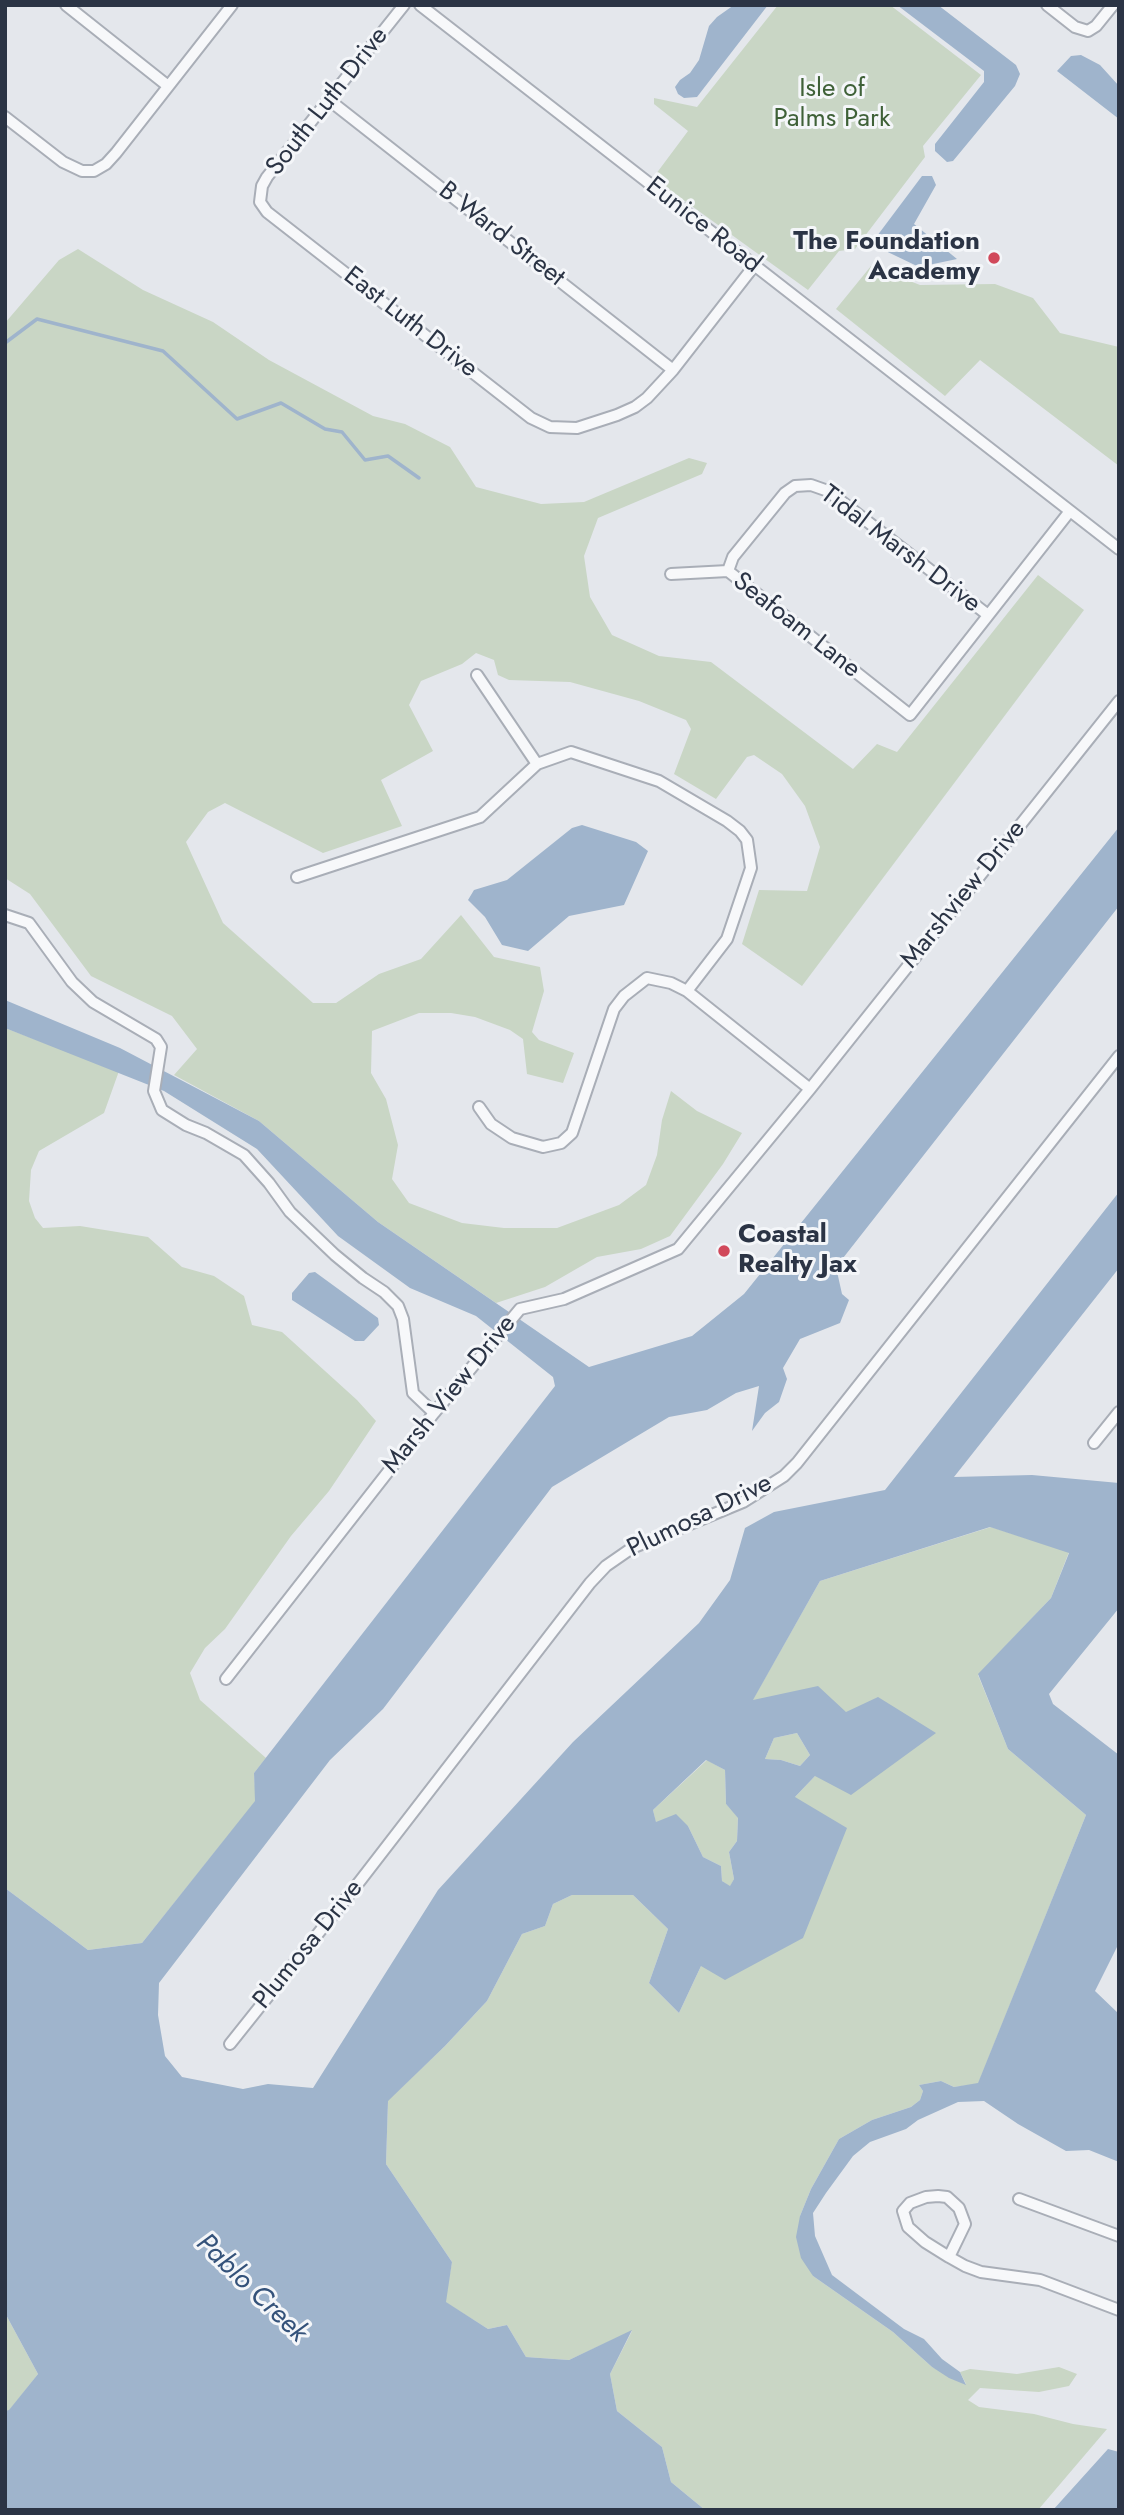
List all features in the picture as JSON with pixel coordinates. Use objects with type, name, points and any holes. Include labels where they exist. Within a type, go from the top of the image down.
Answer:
[{"type":"street","points":[[66,5],[168,86]]},
{"type":"street","points":[[5,117],[63,162],[82,171],[94,171],[116,153],[232,5]]},
{"type":"street","name":"South Luth Drive","points":[[260,202],[262,186],[267,177],[404,5]]},
{"type":"street","name":"Eunice Road","points":[[420,5],[1119,549]]},
{"type":"street","points":[[1047,5],[1074,27],[1088,31],[1096,26],[1113,5]]},
{"type":"street","name":"B Ward Street","points":[[329,100],[673,370]]},
{"type":"street","name":"East Luth Drive","points":[[260,202],[267,212],[531,418],[550,427],[569,429],[587,426],[635,407],[648,398],[673,370]]},
{"type":"street","points":[[673,370],[754,266]]},
{"type":"street","name":"Tidal Marsh Drive","points":[[728,571],[733,557],[785,492],[795,486],[811,485],[828,491],[988,615]]},
{"type":"street","points":[[988,615],[1070,511]]},
{"type":"street","name":"Seafoam Lane","points":[[671,574],[728,571],[910,715],[988,615]]},
{"type":"street","points":[[477,675],[537,764]]},
{"type":"street","name":"Marshview Drive","points":[[810,1089],[1119,701]]},
{"type":"street","points":[[297,877],[480,817],[537,764],[571,752],[659,781],[727,821],[747,840],[751,867],[727,939],[687,991]]},
{"type":"street","points":[[5,915],[29,923],[72,982],[93,1002],[156,1040],[161,1047],[161,1058],[154,1091],[162,1110],[244,1155],[290,1212],[335,1255],[398,1306],[404,1319],[413,1393],[434,1413]]},
{"type":"street","points":[[478,1107],[491,1124],[512,1138],[543,1147],[561,1143],[572,1133],[614,1009],[624,996],[648,978],[671,983],[687,991],[810,1089]]},
{"type":"street","name":"Plumosa Drive","points":[[230,2044],[360,1881],[590,1583],[606,1566],[632,1548],[743,1502],[784,1476],[1119,1056]]},
{"type":"street","name":"Marsh View Drive","points":[[226,1679],[492,1340],[520,1309],[564,1299],[678,1249],[810,1089]]},
{"type":"street","points":[[1094,1443],[1119,1412]]},
{"type":"street","points":[[948,2257],[965,2224],[959,2208],[947,2197],[938,2196],[910,2203],[903,2211],[908,2227],[948,2257],[965,2266],[981,2272],[1040,2280],[1119,2310]]},
{"type":"street","points":[[1019,2199],[1119,2236]]},
{"type":"green space","name":"Isle of Palms Park","points":[[778,5],[890,5],[981,75],[923,146],[925,157],[855,249],[839,251],[808,290],[653,178],[688,131],[654,104],[654,98],[697,107]]},
{"type":"green space","points":[[78,249],[143,290],[213,322],[269,360],[373,416],[405,424],[450,447],[476,487],[541,504],[584,502],[689,458],[707,463],[702,474],[598,518],[584,556],[590,597],[612,635],[659,656],[711,662],[853,769],[877,744],[897,752],[1038,575],[1084,610],[802,986],[742,944],[759,890],[807,891],[820,847],[805,806],[782,774],[754,755],[747,757],[716,799],[674,774],[691,729],[686,720],[639,701],[570,682],[509,680],[498,675],[494,660],[476,653],[462,664],[421,681],[409,705],[433,751],[381,780],[402,826],[323,853],[225,803],[208,812],[186,842],[223,923],[313,1003],[336,1003],[379,974],[421,959],[461,915],[494,957],[540,967],[544,991],[532,1032],[539,1040],[574,1053],[563,1083],[527,1074],[523,1039],[510,1030],[475,1017],[451,1013],[419,1013],[372,1031],[371,1073],[386,1099],[398,1145],[392,1179],[409,1203],[462,1223],[504,1228],[557,1228],[619,1205],[646,1185],[657,1155],[662,1120],[671,1091],[697,1111],[742,1133],[723,1164],[670,1236],[641,1249],[597,1257],[545,1287],[496,1303],[378,1222],[259,1121],[174,1075],[197,1049],[172,1016],[91,976],[30,894],[5,878],[5,323],[59,260]]},
{"type":"green space","points":[[871,266],[920,285],[995,284],[1033,298],[1060,333],[1119,347],[1119,466],[980,360],[945,396],[836,309]]},
{"type":"green space","points":[[5,1028],[119,1071],[104,1113],[39,1151],[31,1170],[29,1201],[35,1218],[43,1228],[80,1226],[148,1237],[182,1267],[214,1276],[244,1296],[252,1325],[282,1332],[357,1400],[376,1421],[329,1491],[291,1536],[225,1629],[205,1648],[190,1673],[200,1700],[266,1758],[254,1773],[256,1801],[142,1943],[88,1950],[5,1888]]},
{"type":"green space","points":[[991,1527],[1069,1552],[1051,1598],[978,1675],[1008,1749],[1086,1815],[978,2084],[954,2087],[941,2081],[919,2085],[923,2091],[920,2100],[911,2107],[872,2120],[839,2139],[811,2189],[800,2216],[813,2276],[893,2332],[932,2367],[966,2384],[960,2372],[970,2369],[1017,2374],[1059,2367],[1077,2374],[1069,2386],[1039,2392],[980,2388],[968,2400],[979,2407],[1034,2414],[1107,2429],[1038,2510],[705,2510],[671,2482],[662,2447],[617,2411],[610,2374],[632,2331],[569,2360],[526,2357],[507,2325],[488,2329],[445,2302],[452,2262],[386,2164],[388,2100],[445,2046],[487,2001],[522,1934],[545,1926],[553,1904],[572,1895],[633,1895],[668,1929],[649,1983],[679,2013],[701,1966],[795,1797],[815,1776],[846,1712],[752,1701],[820,1581]]},
{"type":"green space","points":[[797,1733],[810,1755],[800,1766],[781,1760],[765,1759],[774,1738]]},
{"type":"green space","points":[[707,1760],[725,1770],[726,1804],[738,1817],[737,1841],[729,1852],[734,1879],[730,1887],[722,1881],[721,1866],[703,1857],[688,1826],[656,1823],[653,1810]]},
{"type":"green space","points":[[5,2313],[38,2374],[9,2411],[5,2411]]},
{"type":"water","points":[[734,5],[768,5],[697,97],[684,98],[678,94],[675,87],[699,60],[709,26]]},
{"type":"water","points":[[897,5],[938,5],[1016,65],[1020,74],[1015,86],[953,161],[947,162],[935,151],[935,144],[984,82],[984,71]]},
{"type":"water","points":[[1081,55],[1100,65],[1119,86],[1119,119],[1057,71],[1071,56]]},
{"type":"water","points":[[922,176],[932,176],[936,185],[914,224],[957,259],[919,267],[871,244]]},
{"type":"water","points":[[582,825],[636,842],[648,851],[624,905],[569,916],[528,951],[502,945],[485,917],[468,900],[474,890],[507,880],[572,828]]},
{"type":"water","name":"Pablo Creek","points":[[1119,827],[1119,906],[836,1267],[842,1294],[849,1300],[840,1323],[800,1339],[783,1368],[787,1379],[779,1402],[765,1413],[752,1431],[759,1386],[736,1393],[707,1410],[669,1417],[552,1487],[383,1709],[330,1760],[159,1983],[158,2015],[165,2056],[182,2077],[243,2089],[268,2084],[313,2088],[438,1890],[573,1742],[699,1623],[730,1580],[745,1528],[774,1512],[885,1490],[1119,1192],[1119,1268],[954,1477],[1032,1475],[1119,1483],[1119,1608],[1049,1694],[1053,1704],[1119,1755],[1119,1943],[1095,1991],[1119,2014],[1119,2162],[1089,2150],[1066,2151],[984,2101],[958,2102],[918,2120],[906,2129],[870,2142],[853,2156],[826,2193],[813,2213],[815,2236],[832,2275],[904,2329],[924,2339],[942,2359],[960,2372],[966,2385],[932,2367],[893,2332],[813,2276],[801,2258],[796,2237],[800,2216],[811,2189],[839,2139],[872,2120],[911,2107],[920,2100],[923,2091],[919,2085],[941,2081],[954,2087],[978,2083],[1086,1815],[1008,1749],[978,1674],[1051,1598],[1069,1553],[990,1527],[820,1581],[753,1700],[818,1686],[846,1712],[878,1697],[936,1733],[851,1795],[815,1776],[795,1797],[847,1828],[803,1938],[725,1980],[701,1966],[679,2013],[649,1983],[668,1929],[633,1895],[572,1895],[553,1904],[545,1926],[522,1934],[487,2001],[388,2101],[386,2164],[452,2262],[446,2302],[488,2329],[507,2325],[526,2357],[569,2360],[632,2330],[610,2374],[617,2411],[662,2447],[671,2482],[705,2510],[5,2510],[5,2411],[9,2410],[38,2374],[5,2313],[5,1888],[88,1950],[142,1943],[255,1801],[254,1773],[555,1386],[553,1377],[476,1316],[410,1288],[338,1236],[257,1149],[164,1091],[5,1028],[5,1000],[120,1048],[259,1121],[378,1222],[589,1367],[692,1336],[744,1294]],"holes":[[[797,1733],[810,1755],[800,1766],[781,1760],[765,1759],[774,1738]],[[706,1760],[725,1770],[726,1804],[738,1818],[737,1841],[729,1852],[734,1879],[730,1886],[722,1881],[721,1866],[703,1857],[688,1826],[676,1814],[656,1822],[653,1810]]]},
{"type":"water","points":[[315,1272],[378,1318],[379,1325],[364,1341],[355,1341],[292,1300],[292,1293],[309,1273]]},
{"type":"water","points":[[1108,2449],[1119,2452],[1119,2510],[1053,2510]]},
{"type":"waterway","points":[[5,343],[37,319],[163,351],[237,419],[281,403],[325,429],[342,432],[365,460],[388,456],[419,478]]},
{"type":"place","name":"The Foundation Academy","points":[[994,258]]},
{"type":"place","name":"Coastal Realty Jax","points":[[724,1251]]}]
